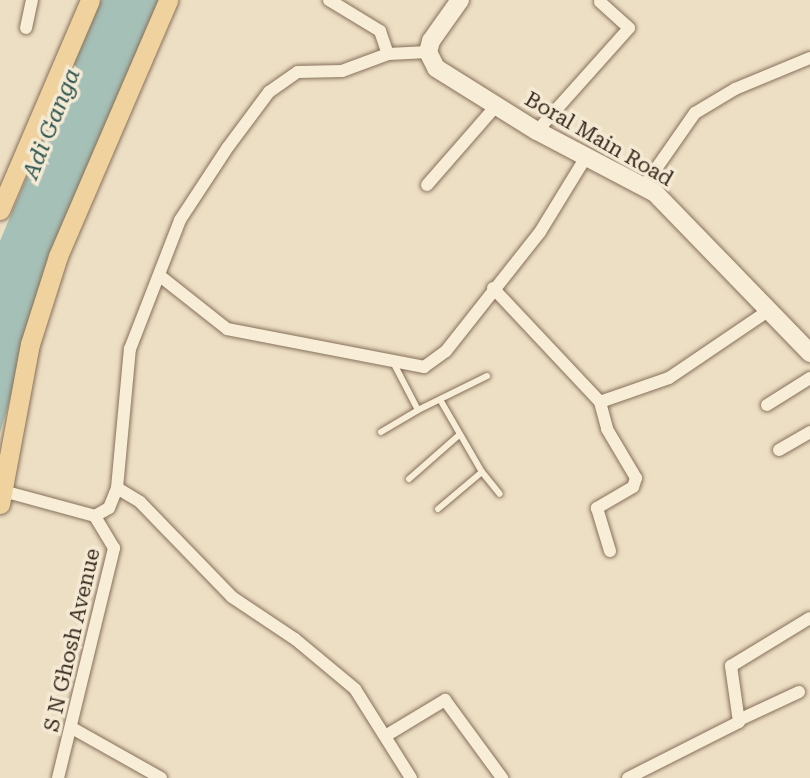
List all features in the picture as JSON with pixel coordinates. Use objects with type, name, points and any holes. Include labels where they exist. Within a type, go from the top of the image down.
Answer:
[{"type":"main road","points":[[0,210],[90,0]]},
{"type":"main road","points":[[1,495],[30,344],[58,256],[168,0]]},
{"type":"main road","points":[[428,52],[460,0]]},
{"type":"main road","name":"Boral Main Road","points":[[428,52],[436,68],[496,106],[537,131],[644,186],[771,309],[810,353]]},
{"type":"street","points":[[26,28],[32,0]]},
{"type":"street","points":[[329,0],[380,31],[388,54]]},
{"type":"street","points":[[537,131],[629,28],[600,2]]},
{"type":"street","points":[[1,495],[95,516],[109,509],[117,488],[126,365],[188,205],[269,92],[298,72],[342,71],[388,54],[428,52]]},
{"type":"street","points":[[644,186],[695,113],[735,89],[810,58]]},
{"type":"street","points":[[427,185],[496,106]]},
{"type":"street","points":[[160,276],[227,330],[392,361],[410,367],[436,360],[540,232],[586,157]]},
{"type":"street","points":[[493,288],[600,402],[607,429],[636,478],[633,487],[597,508],[610,551]]},
{"type":"street","points":[[600,402],[669,379],[771,309]]},
{"type":"street","points":[[767,405],[810,377]]},
{"type":"street","points":[[779,450],[810,432]]},
{"type":"street","points":[[117,488],[140,502],[232,597],[295,639],[355,690],[387,734],[411,778]]},
{"type":"street","name":"S N Ghosh Avenue","points":[[58,778],[114,548],[95,516]]},
{"type":"street","points":[[741,719],[731,666],[810,618]]},
{"type":"street","points":[[628,778],[799,692]]},
{"type":"street","points":[[387,734],[445,700],[502,778]]},
{"type":"street","points":[[72,728],[161,778]]},
{"type":"lane","points":[[392,361],[418,411]]},
{"type":"lane","points":[[381,432],[418,411],[442,403],[487,376]]},
{"type":"lane","points":[[442,403],[482,472],[500,494]]},
{"type":"lane","points":[[409,479],[459,435]]},
{"type":"lane","points":[[438,509],[482,472]]},
{"type":"water","name":"Adi Ganga","points":[[101,0],[161,0],[58,235],[0,433],[0,241]]}]
